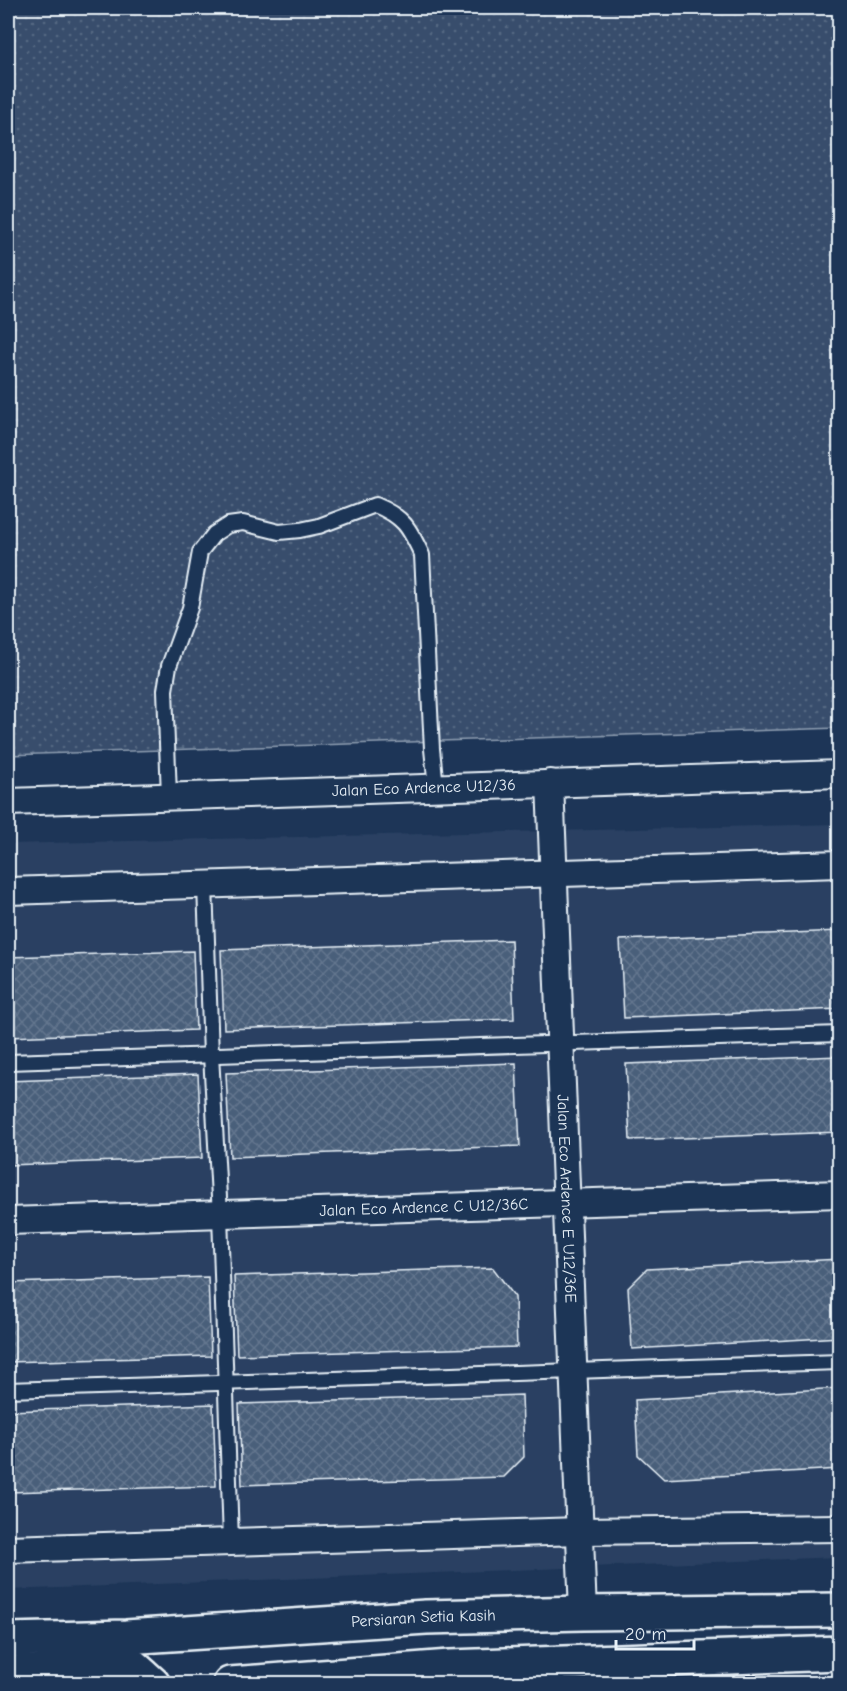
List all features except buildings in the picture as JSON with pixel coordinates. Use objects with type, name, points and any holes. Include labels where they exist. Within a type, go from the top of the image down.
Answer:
[{"type":"street","name":"Jalan Eco Ardence U12/36","points":[[8,802],[840,774]]},
{"type":"street","name":"Jalan Eco Ardence E U12/36E","points":[[550,783],[583,1613]]},
{"type":"street","points":[[8,891],[840,864]]},
{"type":"street","name":"Jalan Eco Ardence C U12/36C","points":[[8,1221],[840,1194]]},
{"type":"street","points":[[8,1549],[580,1531],[840,1528]]},
{"type":"street","name":"Persiaran Setia Kasih","points":[[8,1640],[126,1637],[426,1617],[840,1611]]},
{"type":"street","points":[[230,1683],[450,1667],[840,1653]]},
{"type":"street","points":[[8,1673],[134,1667],[153,1683]]},
{"type":"lane","points":[[169,796],[165,690],[169,666],[190,608],[200,552],[214,534],[228,525],[243,523],[279,532],[300,530],[319,526],[375,505],[391,512],[410,528],[422,555],[436,787]]},
{"type":"lane","points":[[204,885],[220,1215],[231,1541]]},
{"type":"lane","points":[[8,1062],[840,1034]]},
{"type":"lane","points":[[8,1390],[840,1362]]},
{"type":"shaded area","points":[[8,8],[839,8],[839,728],[8,755]]},
{"type":"shaded area","points":[[839,824],[839,1557],[8,1590],[8,844]]}]
